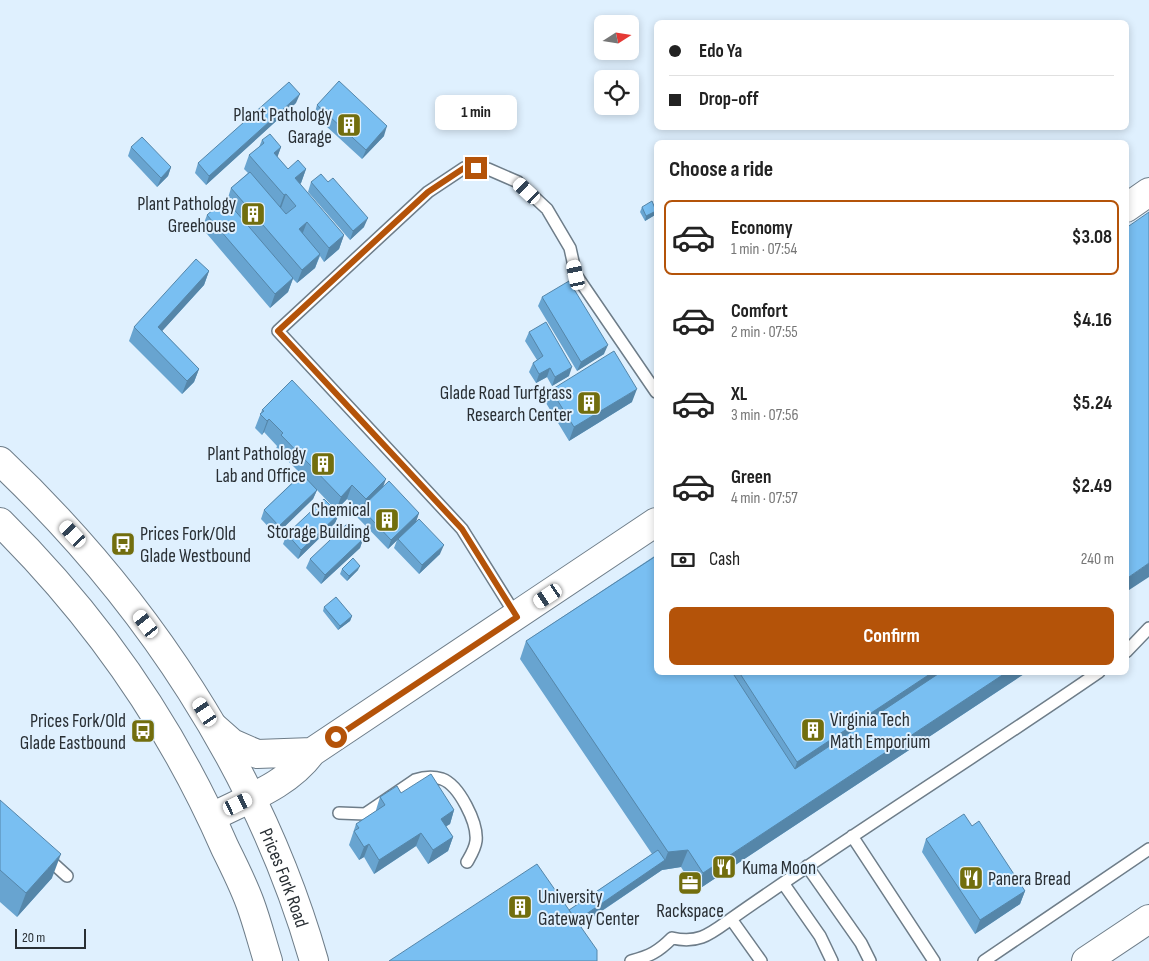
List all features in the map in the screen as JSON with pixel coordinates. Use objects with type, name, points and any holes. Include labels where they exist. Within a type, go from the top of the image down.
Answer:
[{"type":"main road","points":[[1129,206],[1149,192]]},
{"type":"main road","name":"Prices Fork Road","points":[[0,461],[73,534],[116,584],[166,650],[215,728],[270,838],[294,900],[314,961]]},
{"type":"main road","points":[[0,522],[34,556],[74,602],[120,662],[153,710],[186,765],[212,816],[250,902],[268,961]]},
{"type":"main road","points":[[212,816],[251,798],[283,780],[302,766],[312,752],[517,617],[654,523]]},
{"type":"main road","points":[[215,728],[232,743],[257,754],[312,752]]},
{"type":"main road","points":[[1086,961],[1149,919]]},
{"type":"lane","points":[[517,617],[462,529],[278,331],[428,192],[464,168],[488,169],[518,182],[547,209],[570,248],[576,275],[654,389]]},
{"type":"lane","points":[[1129,649],[1149,628]]},
{"type":"lane","points":[[631,961],[647,957],[659,951],[672,938],[687,941],[703,937],[1094,675]]},
{"type":"lane","points":[[339,813],[365,814],[415,780],[424,777],[442,779],[450,784],[473,818],[476,840],[474,851],[467,862]]},
{"type":"lane","points":[[852,836],[934,961]]},
{"type":"lane","points":[[33,845],[67,876]]},
{"type":"lane","points":[[984,961],[1149,849]]},
{"type":"lane","points":[[807,866],[861,943],[870,961]]},
{"type":"lane","points":[[783,883],[820,936],[832,961]]},
{"type":"lane","points":[[731,918],[761,961]]},
{"type":"building","name":"Plant Pathology Garage","points":[[339,81],[387,126],[366,150],[317,105]]},
{"type":"building","points":[[289,82],[300,94],[209,176],[198,163]]},
{"type":"building","points":[[270,134],[281,147],[274,153],[288,169],[298,160],[306,169],[295,178],[344,235],[329,248],[307,222],[299,229],[320,254],[302,270],[231,188],[250,172],[286,214],[296,206],[249,155],[264,143],[262,140]]},
{"type":"building","points":[[142,137],[171,167],[161,178],[131,147]]},
{"type":"building","points":[[321,174],[328,182],[333,178],[368,218],[353,231],[311,182]]},
{"type":"building","points":[[225,199],[293,278],[275,294],[207,215]]},
{"type":"building","points":[[652,201],[654,212],[646,216],[642,207]]},
{"type":"building","points":[[1149,212],[1149,563],[1129,577],[1129,226]]},
{"type":"building","points":[[196,259],[209,271],[158,327],[199,369],[187,381],[134,327]]},
{"type":"building","points":[[569,281],[608,345],[581,362],[542,297]]},
{"type":"building","points":[[546,322],[572,367],[555,377],[550,368],[539,374],[533,363],[543,356],[529,332]]},
{"type":"building","name":"Glade Road Turfgrass Research Center","points":[[614,351],[637,389],[574,427],[551,390]]},
{"type":"building","name":"Plant Pathology Lab and Office","points":[[292,380],[386,479],[366,499],[352,485],[341,497],[281,435],[283,433],[269,419],[267,421],[260,414]]},
{"type":"building","points":[[302,474],[317,490],[279,526],[264,510]]},
{"type":"building","name":"Chemical Storage Building","points":[[389,481],[419,513],[391,540],[361,508]]},
{"type":"building","points":[[324,499],[339,514],[301,550],[287,534]]},
{"type":"building","points":[[419,519],[444,545],[422,565],[398,539]]},
{"type":"building","points":[[348,523],[363,539],[325,575],[310,559]]},
{"type":"building","points":[[654,557],[654,675],[734,675],[795,769],[936,675],[1002,675],[703,873],[688,850],[668,852],[526,641]]},
{"type":"building","points":[[353,558],[360,566],[349,576],[342,569]]},
{"type":"building","points":[[336,597],[352,616],[340,626],[324,607]]},
{"type":"building","points":[[741,675],[928,675],[797,762]]},
{"type":"building","points":[[431,774],[454,810],[441,819],[453,837],[433,850],[421,833],[379,860],[369,844],[364,847],[354,831],[359,828],[356,824],[385,805],[380,797],[397,786],[401,793]]},
{"type":"building","points":[[0,800],[61,854],[26,893],[0,870]]},
{"type":"building","name":"Panera Bread","points":[[964,814],[972,826],[979,821],[1025,891],[980,920],[926,839]]},
{"type":"building","points":[[658,850],[665,860],[576,921],[569,910]]},
{"type":"building","points":[[537,864],[597,950],[597,961],[389,961]]},
{"type":"place","name":"Plant Pathology Garage","points":[[349,125]]},
{"type":"place","name":"Plant Pathology Greehouse","points":[[253,214]]},
{"type":"place","name":"Glade Road Turfgrass Research Center","points":[[589,403]]},
{"type":"place","name":"Plant Pathology Lab and Office","points":[[323,464]]},
{"type":"place","name":"Chemical Storage Building","points":[[387,520]]},
{"type":"place","name":"Prices Fork/Old Glade Westbound","points":[[123,544]]},
{"type":"place","name":"Virginia Tech Math Emporium","points":[[813,730]]},
{"type":"place","name":"Prices Fork/Old Glade Eastbound","points":[[143,731]]},
{"type":"place","name":"Kuma Moon","points":[[724,867]]},
{"type":"place","name":"Panera Bread","points":[[971,878]]},
{"type":"place","name":"Rackspace","points":[[690,883]]},
{"type":"place","name":"University Gateway Center","points":[[520,907]]},
{"type":"route","points":[[336,737],[517,617],[462,529],[278,331],[428,192],[464,168],[476,168]]}]
